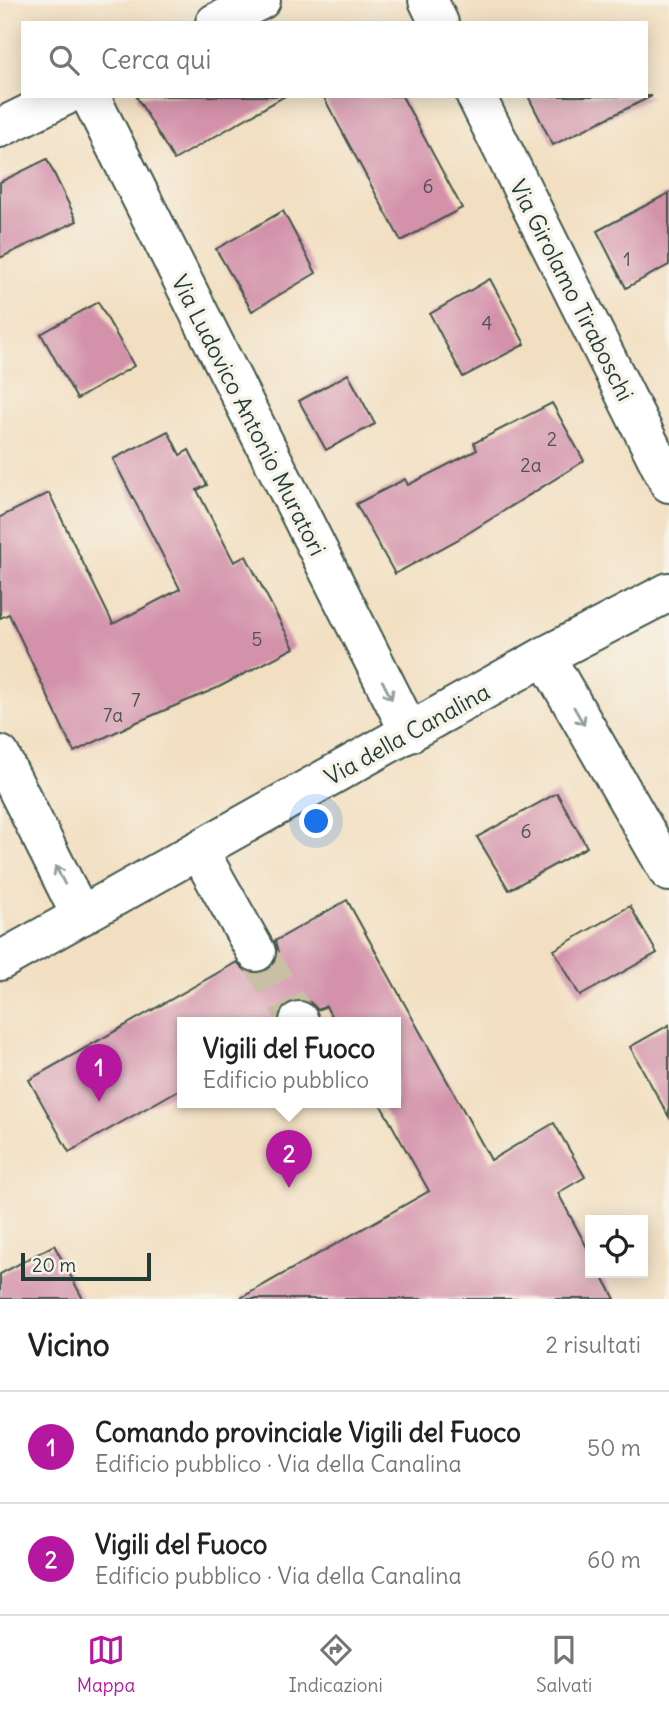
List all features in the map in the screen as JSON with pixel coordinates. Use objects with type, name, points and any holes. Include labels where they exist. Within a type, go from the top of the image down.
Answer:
[{"type":"street","points":[[219,21],[261,0]]},
{"type":"street","points":[[428,0],[438,21]]},
{"type":"street","points":[[0,128],[61,98]]},
{"type":"street","name":"Via Ludovico Antonio Muratori","points":[[91,98],[410,733]]},
{"type":"street","name":"Via Girolamo Tiraboschi","points":[[477,98],[669,483]]},
{"type":"street","name":"Via della Canalina","points":[[0,961],[545,656],[669,592]]},
{"type":"street","points":[[545,656],[669,872]]},
{"type":"street","points":[[0,755],[81,916]]},
{"type":"street","points":[[199,850],[256,951]]},
{"type":"building","points":[[137,98],[282,98],[174,160]]},
{"type":"building","points":[[324,98],[403,98],[462,208],[401,241]]},
{"type":"building","points":[[529,98],[648,98],[553,145]]},
{"type":"building","points":[[47,159],[77,221],[0,258],[0,182]]},
{"type":"building","points":[[669,193],[669,265],[626,288],[597,231]]},
{"type":"building","points":[[283,211],[316,273],[252,311],[216,249]]},
{"type":"building","points":[[490,279],[525,344],[463,377],[430,314]]},
{"type":"building","points":[[98,302],[134,366],[77,399],[41,334]]},
{"type":"building","points":[[348,374],[375,424],[326,450],[299,401]]},
{"type":"building","points":[[552,403],[584,461],[457,540],[395,574],[356,504],[405,479],[408,485],[477,450],[474,443]]},
{"type":"building","points":[[168,431],[180,455],[189,450],[207,485],[197,490],[234,562],[246,556],[294,648],[217,688],[74,752],[9,614],[0,618],[0,517],[49,493],[113,624],[180,589],[113,459]]},
{"type":"building","points":[[557,793],[587,847],[509,890],[477,837]]},
{"type":"building","points":[[347,900],[491,1160],[554,1123],[585,1177],[558,1193],[585,1244],[585,1278],[604,1278],[615,1299],[239,1299],[429,1191],[382,1108],[401,1108],[401,1017],[332,1017],[326,1006],[318,1010],[310,1002],[300,999],[288,1002],[278,1017],[177,1017],[177,1091],[69,1152],[29,1080],[237,962],[246,971],[256,974],[266,971],[275,962],[278,952],[275,941]]},
{"type":"building","points":[[630,906],[657,953],[580,996],[554,950]]},
{"type":"building","points":[[669,1025],[669,1117],[630,1047]]},
{"type":"building","points":[[54,1245],[83,1299],[0,1299],[0,1274]]},
{"type":"tunnel","points":[[256,952],[297,1017]]},
{"type":"place","name":"Comando provinciale Vigili del Fuoco","points":[[99,1102]]},
{"type":"place","name":"Vigili del Fuoco","points":[[289,1188]]}]
